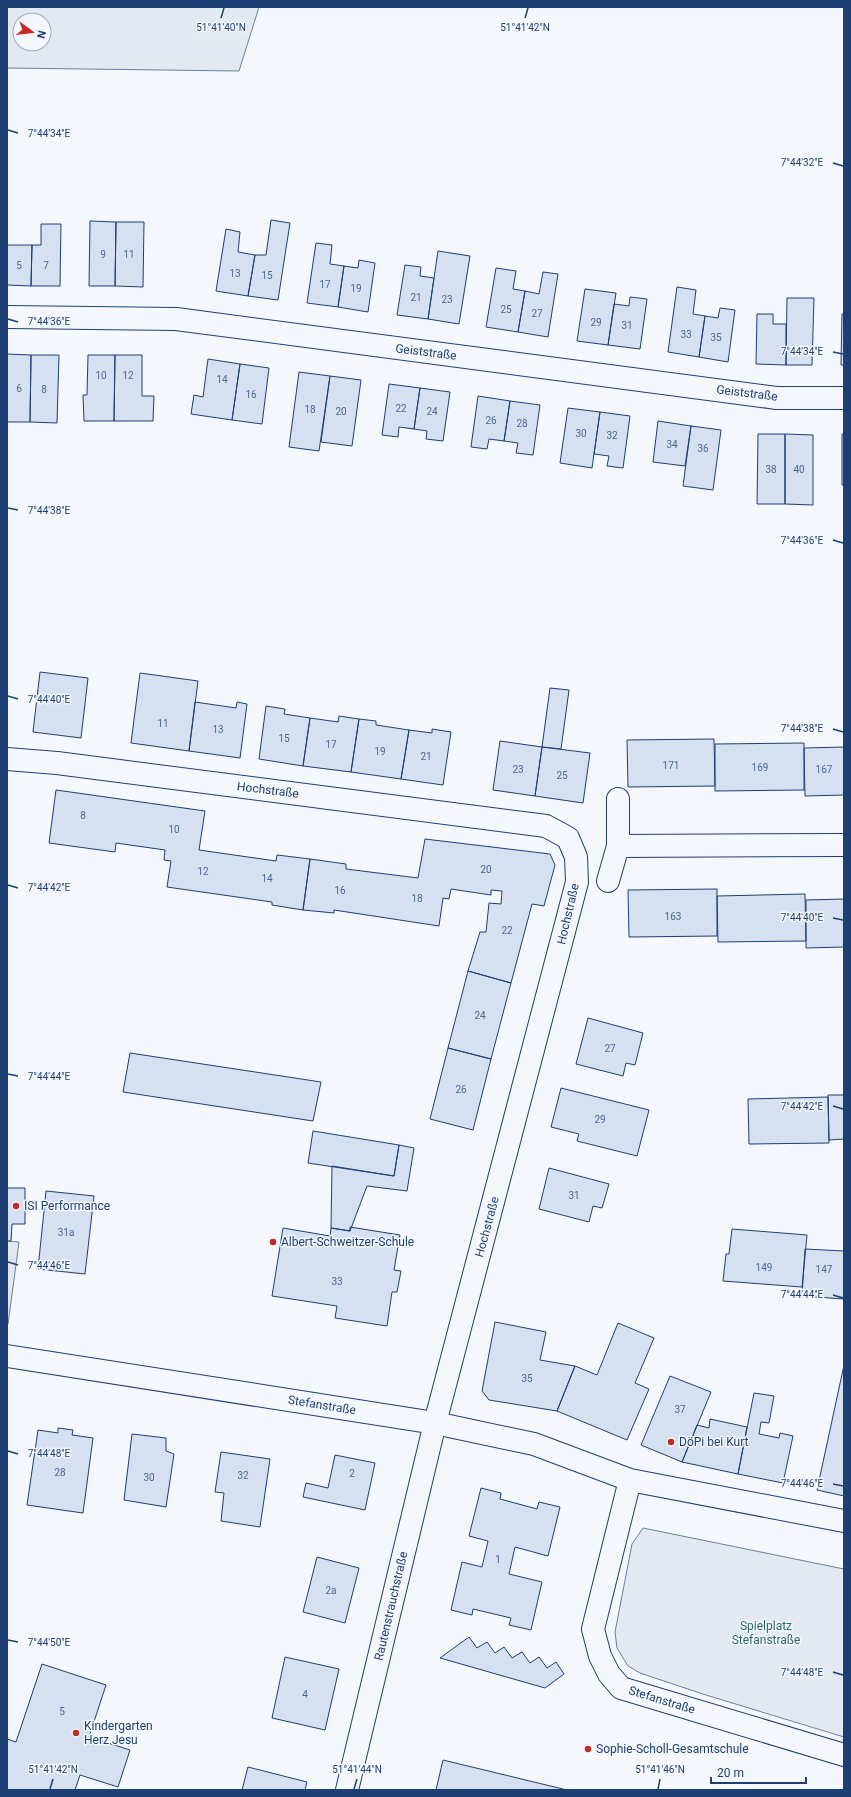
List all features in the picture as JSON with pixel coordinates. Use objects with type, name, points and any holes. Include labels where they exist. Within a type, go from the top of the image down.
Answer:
[{"type":"street","name":"Geiststraße","points":[[7,317],[176,319],[777,398],[844,398]]},
{"type":"street","name":"Hochstraße","points":[[7,759],[57,763],[546,826],[568,838],[576,857],[577,882],[435,1423]]},
{"type":"street","points":[[608,881],[618,846],[618,799]]},
{"type":"street","points":[[618,846],[844,845]]},
{"type":"street","name":"Stefanstraße","points":[[7,1356],[435,1423],[534,1444],[630,1480],[844,1521]]},
{"type":"street","name":"Rautenstrauchstraße","points":[[348,1790],[435,1423]]},
{"type":"street","name":"Stefanstraße","points":[[630,1480],[593,1630],[600,1656],[609,1674],[621,1688],[844,1755]]},
{"type":"green space","points":[[7,7],[259,7],[239,71],[7,68]]},
{"type":"green space","name":"Spielplatz Stefanstraße","points":[[643,1528],[844,1569],[844,1737],[706,1695],[640,1673],[628,1666],[617,1648],[615,1632],[632,1544]]},
{"type":"shaded area","points":[[7,1241],[19,1242],[8,1324],[7,1324]]},
{"type":"building","points":[[271,220],[290,223],[278,300],[248,296],[255,255],[266,255]]},
{"type":"building","points":[[90,221],[116,222],[115,286],[89,286]]},
{"type":"building","points":[[116,222],[144,222],[143,287],[115,286]]},
{"type":"building","points":[[41,224],[61,224],[60,286],[31,286],[32,245],[41,245]]},
{"type":"building","points":[[226,229],[240,232],[238,252],[255,255],[248,296],[216,291]]},
{"type":"building","points":[[316,243],[332,245],[330,264],[344,266],[338,307],[307,303]]},
{"type":"building","points":[[7,245],[32,245],[31,286],[7,285]]},
{"type":"building","points":[[438,251],[470,256],[459,324],[428,319]]},
{"type":"building","points":[[359,260],[375,263],[368,312],[338,307],[344,266],[358,268]]},
{"type":"building","points":[[405,265],[421,267],[420,276],[434,278],[428,319],[397,315]]},
{"type":"building","points":[[496,268],[516,271],[513,289],[525,291],[518,332],[486,327]]},
{"type":"building","points":[[543,272],[558,274],[548,337],[518,332],[525,291],[539,294]]},
{"type":"building","points":[[677,287],[696,290],[693,314],[705,316],[699,357],[668,352]]},
{"type":"building","points":[[585,289],[616,293],[608,345],[577,341]]},
{"type":"building","points":[[630,297],[647,299],[640,349],[608,345],[614,304],[629,306]]},
{"type":"building","points":[[787,298],[814,298],[812,365],[786,365]]},
{"type":"building","points":[[720,308],[735,310],[728,362],[699,357],[705,316],[718,318]]},
{"type":"building","points":[[757,314],[773,314],[773,324],[786,324],[786,365],[756,364]]},
{"type":"building","points":[[842,314],[844,314],[844,365],[841,365]]},
{"type":"building","points":[[7,354],[31,355],[30,422],[7,422]]},
{"type":"building","points":[[31,355],[59,355],[57,423],[30,422]]},
{"type":"building","points":[[88,355],[115,355],[114,421],[84,421],[83,395],[87,395]]},
{"type":"building","points":[[115,355],[142,355],[142,396],[154,396],[153,421],[114,421]]},
{"type":"building","points":[[208,359],[240,364],[232,420],[191,414],[194,395],[203,397]]},
{"type":"building","points":[[240,364],[269,368],[262,424],[232,420]]},
{"type":"building","points":[[299,372],[330,376],[319,451],[289,447]]},
{"type":"building","points":[[330,376],[361,380],[352,446],[321,442]]},
{"type":"building","points":[[389,384],[420,388],[414,429],[399,427],[398,437],[382,435]]},
{"type":"building","points":[[420,388],[450,392],[443,441],[426,439],[427,431],[414,429]]},
{"type":"building","points":[[478,396],[510,401],[504,441],[489,439],[487,449],[471,447]]},
{"type":"building","points":[[510,401],[540,405],[533,455],[516,453],[518,443],[504,441]]},
{"type":"building","points":[[568,408],[600,412],[592,468],[560,463]]},
{"type":"building","points":[[600,412],[630,416],[623,468],[607,466],[609,456],[594,454]]},
{"type":"building","points":[[658,421],[691,426],[685,466],[653,462]]},
{"type":"building","points":[[691,426],[721,430],[713,490],[683,486]]},
{"type":"building","points":[[758,434],[785,434],[785,504],[757,504]]},
{"type":"building","points":[[785,434],[813,435],[813,505],[785,504]]},
{"type":"building","points":[[842,434],[844,434],[844,485],[842,485]]},
{"type":"building","points":[[40,672],[88,678],[81,738],[33,732]]},
{"type":"building","points":[[140,673],[198,681],[189,751],[131,743]]},
{"type":"building","points":[[550,688],[569,690],[561,749],[542,747]]},
{"type":"building","points":[[195,702],[236,708],[237,702],[247,704],[240,758],[189,751]]},
{"type":"building","points":[[266,706],[285,709],[284,714],[310,718],[303,766],[259,759]]},
{"type":"building","points":[[339,716],[359,719],[351,772],[303,766],[310,718],[338,722]]},
{"type":"building","points":[[359,719],[376,721],[376,725],[409,730],[401,779],[351,772]]},
{"type":"building","points":[[432,729],[451,732],[443,785],[401,779],[409,730],[432,733]]},
{"type":"building","points":[[714,739],[715,786],[628,787],[627,740]]},
{"type":"building","points":[[500,741],[542,747],[535,796],[493,790]]},
{"type":"building","points":[[804,743],[804,790],[715,791],[715,744]]},
{"type":"building","points":[[542,747],[590,753],[583,803],[535,796]]},
{"type":"building","points":[[844,747],[844,795],[805,796],[804,748]]},
{"type":"building","points":[[56,790],[205,811],[199,850],[276,861],[277,855],[310,859],[303,910],[272,905],[272,902],[167,887],[171,861],[164,860],[165,850],[116,843],[115,852],[49,843]]},
{"type":"building","points":[[425,839],[550,854],[555,865],[544,906],[532,904],[511,983],[468,971],[480,932],[486,932],[489,903],[501,904],[502,891],[491,890],[491,895],[451,889],[449,899],[443,898],[439,926],[334,910],[334,913],[303,910],[310,859],[346,864],[346,869],[418,878]]},
{"type":"building","points":[[717,889],[717,936],[629,937],[628,890]]},
{"type":"building","points":[[805,894],[806,941],[718,942],[717,896]]},
{"type":"building","points":[[844,899],[844,947],[806,948],[806,900]]},
{"type":"building","points":[[468,971],[511,983],[491,1059],[448,1048]]},
{"type":"building","points":[[588,1018],[643,1033],[635,1065],[626,1063],[623,1076],[576,1064]]},
{"type":"building","points":[[448,1048],[491,1059],[473,1130],[430,1119]]},
{"type":"building","points":[[130,1053],[321,1082],[313,1121],[123,1092]]},
{"type":"building","points":[[561,1088],[649,1110],[637,1156],[577,1141],[579,1134],[551,1127]]},
{"type":"building","points":[[828,1095],[844,1095],[844,1139],[829,1140]]},
{"type":"building","points":[[828,1097],[829,1143],[749,1144],[748,1099]]},
{"type":"building","points":[[313,1131],[399,1145],[394,1176],[308,1163]]},
{"type":"building","points":[[399,1145],[414,1148],[407,1191],[367,1186],[350,1231],[331,1228],[332,1166],[394,1176]]},
{"type":"building","points":[[549,1168],[609,1184],[602,1208],[593,1206],[589,1222],[539,1209]]},
{"type":"building","name":"ISI Performance","points":[[7,1188],[25,1188],[25,1224],[12,1224],[11,1241],[7,1241]]},
{"type":"building","points":[[46,1191],[94,1196],[85,1274],[38,1269]]},
{"type":"building","points":[[350,1227],[400,1235],[394,1270],[401,1271],[397,1292],[392,1292],[387,1326],[335,1318],[337,1306],[272,1296],[283,1228],[330,1236],[331,1228],[350,1231]]},
{"type":"building","points":[[732,1229],[807,1235],[802,1287],[723,1281],[726,1254],[729,1254]]},
{"type":"building","points":[[805,1249],[844,1251],[844,1299],[802,1296]]},
{"type":"building","points":[[495,1322],[546,1332],[540,1360],[575,1366],[557,1411],[489,1400],[482,1391]]},
{"type":"building","points":[[618,1323],[654,1338],[635,1383],[649,1389],[627,1440],[557,1411],[575,1366],[597,1375]]},
{"type":"building","points":[[844,1365],[844,1496],[817,1490]]},
{"type":"building","points":[[670,1376],[711,1392],[682,1462],[641,1445]]},
{"type":"building","points":[[754,1393],[774,1396],[769,1423],[761,1422],[759,1434],[779,1438],[780,1433],[793,1436],[783,1483],[738,1474]]},
{"type":"building","points":[[710,1419],[747,1427],[738,1474],[682,1462],[697,1425],[709,1428]]},
{"type":"building","points":[[58,1428],[73,1430],[72,1435],[93,1438],[83,1513],[27,1505],[38,1430],[58,1433]]},
{"type":"building","points":[[132,1434],[166,1438],[166,1451],[174,1454],[166,1507],[124,1500]]},
{"type":"building","points":[[221,1452],[270,1459],[260,1527],[221,1521],[224,1493],[215,1492]]},
{"type":"building","points":[[335,1455],[375,1463],[365,1510],[303,1497],[306,1483],[328,1488]]},
{"type":"building","points":[[481,1488],[501,1493],[500,1499],[537,1509],[539,1502],[560,1507],[548,1556],[515,1547],[509,1574],[542,1582],[531,1630],[509,1625],[511,1618],[473,1609],[472,1615],[451,1610],[462,1562],[482,1567],[488,1541],[469,1536]]},
{"type":"building","points":[[317,1557],[359,1568],[345,1623],[303,1612]]},
{"type":"building","points":[[469,1637],[477,1648],[487,1642],[495,1653],[504,1647],[512,1658],[522,1652],[530,1663],[539,1657],[547,1668],[556,1662],[564,1674],[545,1688],[440,1658]]},
{"type":"building","points":[[285,1657],[339,1669],[325,1730],[272,1718]]},
{"type":"building","points":[[42,1664],[106,1685],[89,1737],[130,1750],[118,1787],[80,1775],[75,1790],[7,1790],[7,1739],[16,1742]]},
{"type":"building","points":[[443,1760],[567,1790],[436,1790]]},
{"type":"building","points":[[248,1767],[307,1782],[305,1790],[242,1790]]},
{"type":"place","name":"ISI Performance","points":[[16,1206]]},
{"type":"place","name":"Albert-Schweitzer-Schule","points":[[273,1242]]},
{"type":"place","name":"DöPi bei Kurt","points":[[671,1442]]},
{"type":"place","name":"Kindergarten Herz Jesu","points":[[76,1733]]},
{"type":"place","name":"Sophie-Scholl-Gesamtschule","points":[[588,1749]]}]
